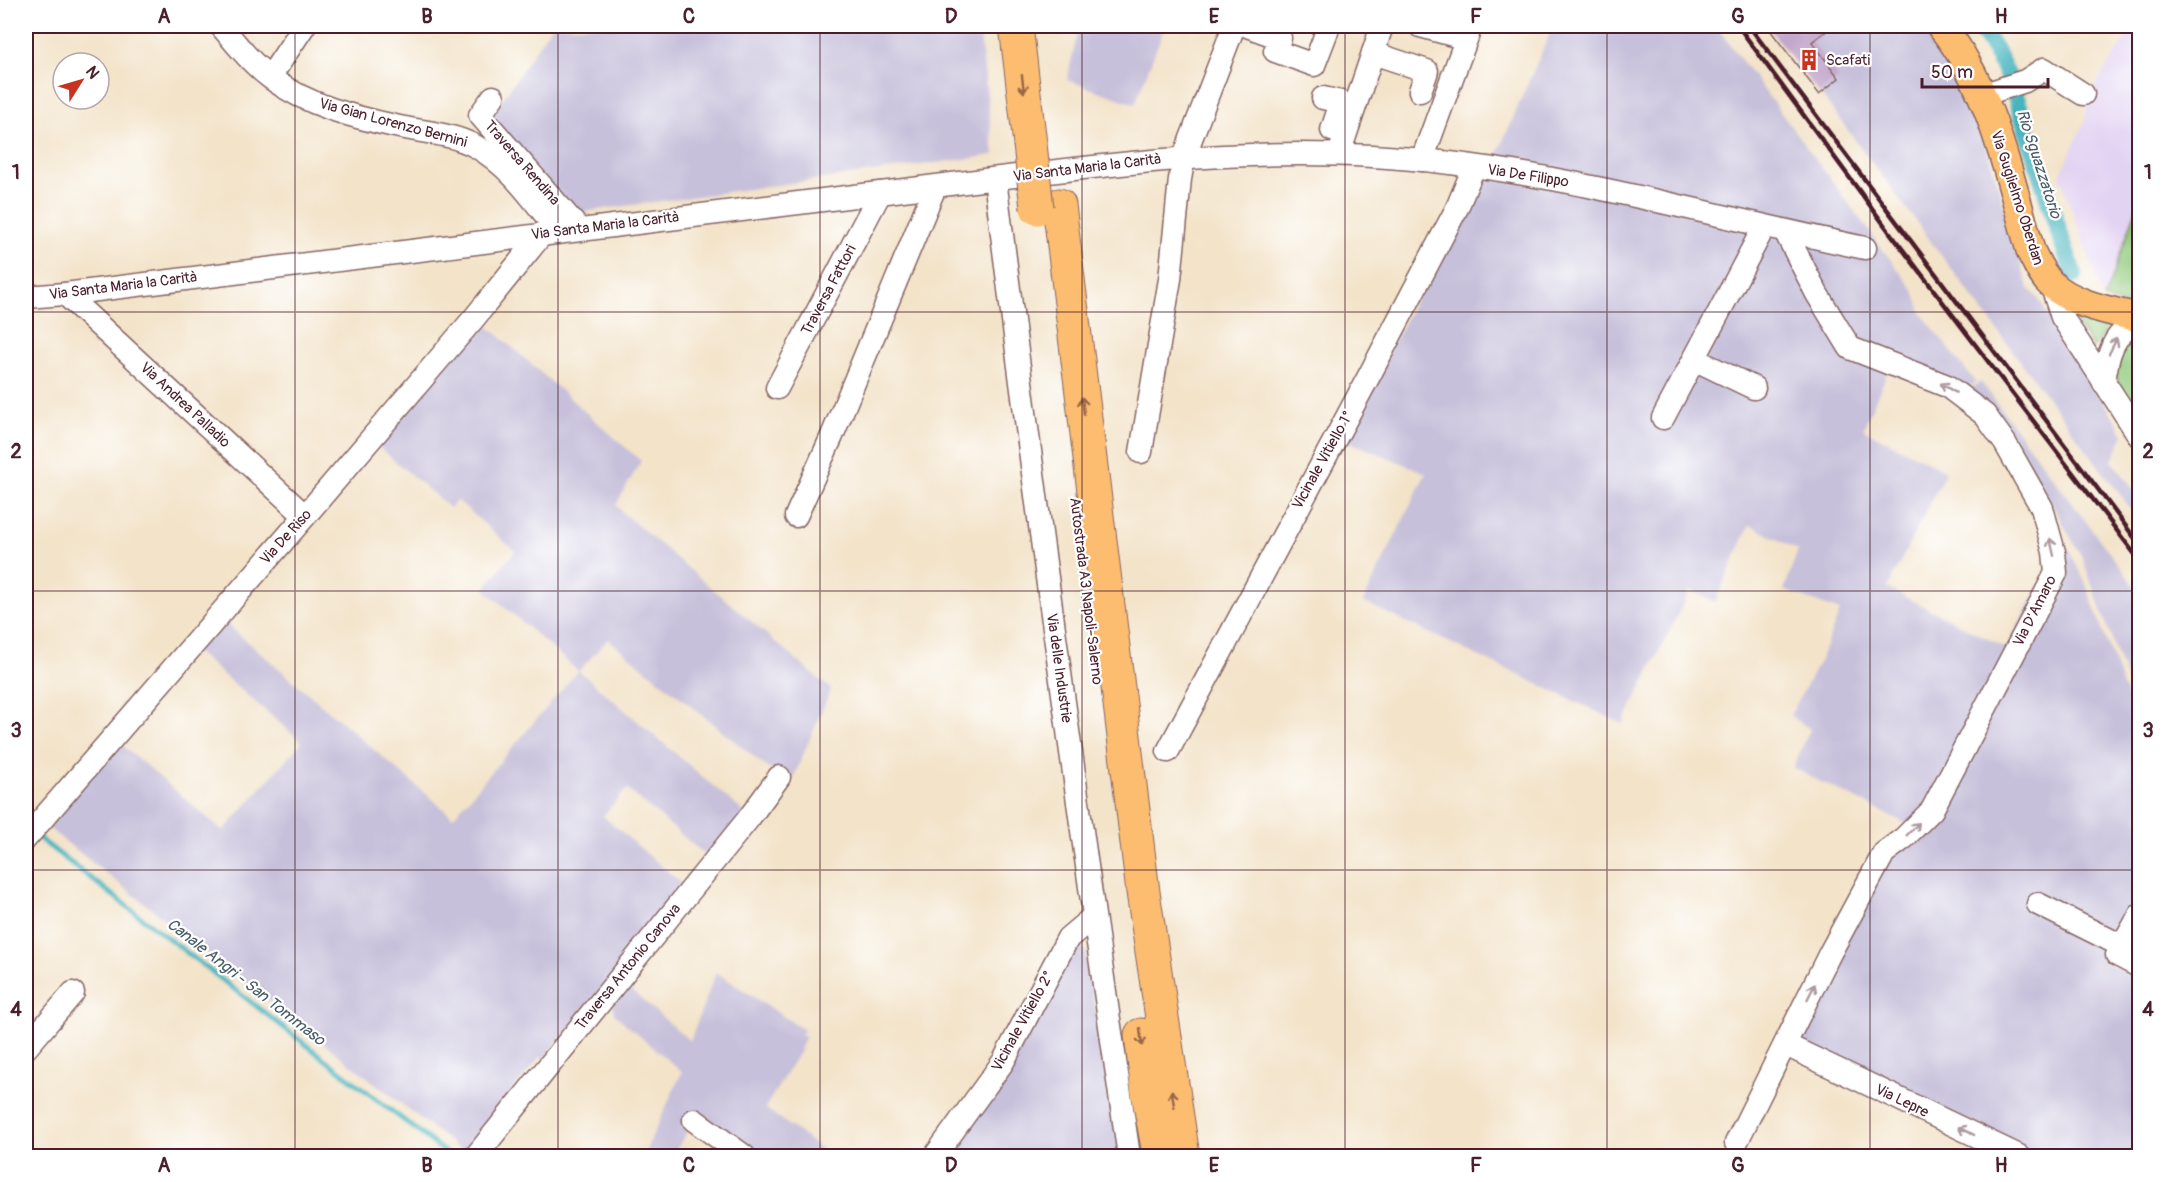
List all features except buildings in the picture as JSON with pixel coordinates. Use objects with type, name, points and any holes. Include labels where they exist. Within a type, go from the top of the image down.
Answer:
[{"type":"highway","name":"Autostrada A3 Napoli-Salerno","points":[[1016,26],[1041,144]]},
{"type":"highway","name":"Autostrada A3 Napoli-Salerno","points":[[1039,26],[1041,144],[1148,1093],[1160,1156]]},
{"type":"highway","name":"Autostrada A3 Napoli-Salerno","points":[[1048,207],[1141,880],[1183,1156]]},
{"type":"main road","name":"Via Guglielmo Oberdan","points":[[1941,26],[1990,93],[2031,252],[2051,285]]},
{"type":"main road","points":[[2051,285],[2102,309],[2139,320]]},
{"type":"street","name":"Via Gian Lorenzo Bernini","points":[[221,26],[270,77],[293,93],[353,116],[428,132],[474,145],[493,157],[512,175],[560,231]]},
{"type":"street","points":[[270,77],[304,26]]},
{"type":"street","points":[[1141,452],[1170,279],[1184,157],[1234,26]]},
{"type":"street","points":[[1247,26],[1280,38],[1275,51],[1314,65],[1329,26]]},
{"type":"street","points":[[1331,154],[1382,26]]},
{"type":"street","points":[[1420,26],[1456,36],[1460,26]]},
{"type":"street","points":[[1422,160],[1471,26]]},
{"type":"street","points":[[1373,53],[1427,71],[1420,91]]},
{"type":"street","points":[[1990,93],[2025,81],[2044,69],[2083,94]]},
{"type":"street","name":"Traversa Rendina","points":[[492,97],[480,115],[560,231]]},
{"type":"street","points":[[1323,98],[1341,102],[1331,154]]},
{"type":"street","name":"Via De Filippo","points":[[1184,157],[1293,153],[1422,160],[1536,176],[1656,200],[1865,248]]},
{"type":"street","name":"Via Santa Maria la Carità","points":[[26,297],[1184,157]]},
{"type":"street","name":"Vicinale Vitiello 1°","points":[[1168,751],[1369,376],[1457,208],[1474,167]]},
{"type":"street","name":"Via delle Industrie","points":[[995,179],[1036,507],[1129,1156]]},
{"type":"street","points":[[796,516],[832,436],[936,187]]},
{"type":"street","name":"Traversa Fattori","points":[[777,388],[880,193]]},
{"type":"street","points":[[1663,418],[1694,359],[1775,229]]},
{"type":"street","name":"Via D'Amaro","points":[[1736,1143],[1830,953],[1884,854],[1932,810],[2056,573],[2054,552],[2042,508],[2005,443],[1985,415],[1947,386],[1850,348],[1775,229]]},
{"type":"street","name":"Via De Riso","points":[[31,831],[305,516],[560,231]]},
{"type":"street","points":[[2051,285],[2062,317],[2139,437]]},
{"type":"street","name":"Via Andrea Palladio","points":[[65,294],[305,516]]},
{"type":"street","points":[[2104,383],[2109,351],[2115,340],[2123,330],[2139,320]]},
{"type":"street","points":[[1694,359],[1754,388]]},
{"type":"street","name":"Traversa Antonio Canova","points":[[476,1156],[749,818],[778,777]]},
{"type":"street","points":[[2038,904],[2122,946]]},
{"type":"street","points":[[2139,915],[2117,955],[2139,967]]},
{"type":"street","name":"Vicinale Vitiello 2°","points":[[935,1156],[1003,1062],[1068,938],[1093,917]]},
{"type":"street","points":[[26,1048],[73,993]]},
{"type":"street","name":"Via Lepre","points":[[1786,1045],[2019,1156]]},
{"type":"street","points":[[694,1120],[744,1156]]},
{"type":"shaded area","points":[[551,26],[979,26],[994,155],[574,213],[489,120]]},
{"type":"shaded area","points":[[1079,26],[1165,26],[1135,104],[1067,80]]},
{"type":"shaded area","points":[[1553,26],[1716,26],[1914,291],[1922,314],[1976,383],[1951,398],[1888,371],[1863,429],[1946,471],[1887,588],[2006,648],[2064,539],[2086,584],[2139,730],[2139,898],[2103,961],[2139,978],[2139,1156],[2038,1156],[1797,1043],[1843,954],[1837,952],[1894,851],[1919,830],[1793,768],[1810,729],[1790,716],[1821,658],[1840,611],[1784,590],[1798,550],[1750,525],[1715,602],[1690,590],[1623,724],[1363,602],[1426,473],[1345,440],[1473,185],[1495,159]]},
{"type":"shaded area","points":[[1828,26],[1925,26],[1932,31],[1965,86],[1982,132],[2028,287],[2037,297],[2124,434],[2112,461],[2139,496],[2139,520],[1820,93],[1839,78],[1812,42],[1830,28]]},
{"type":"shaded area","points":[[2120,26],[2139,26],[2139,202],[2104,299],[2060,176],[2085,120],[2088,105],[2098,81],[2128,35]]},
{"type":"shaded area","points":[[481,320],[641,461],[616,505],[623,513],[831,689],[790,786],[608,639],[579,671],[746,814],[710,859],[627,789],[603,816],[687,888],[544,1058],[541,1056],[493,1114],[498,1119],[468,1156],[43,824],[116,740],[223,831],[302,742],[195,651],[222,620],[453,817],[578,671],[484,589],[515,551],[457,500],[450,508],[376,445]]},
{"type":"shaded area","points":[[1981,382],[2139,592],[2139,714],[2082,557],[2013,436],[1968,390]]},
{"type":"shaded area","points":[[1071,940],[1085,949],[1120,1156],[939,1156]]},
{"type":"shaded area","points":[[716,972],[804,1030],[801,1035],[806,1037],[799,1048],[801,1049],[765,1108],[831,1156],[752,1156],[700,1111],[672,1156],[655,1156],[646,1150],[682,1072],[614,1014],[612,999],[625,985],[690,1041]]},
{"type":"green space","points":[[2139,202],[2139,308],[2104,299]]},
{"type":"green space","points":[[2076,315],[2111,322],[2093,348],[2076,322]]},
{"type":"green space","points":[[2123,345],[2139,352],[2139,392],[2135,409],[2117,379],[2117,366]]},
{"type":"waterway","name":"Rio Sguazzatorio","points":[[1978,26],[1997,54],[2011,84],[2074,275]]},
{"type":"waterway","name":"Canale Angri - San Tommaso","points":[[36,836],[450,1156]]},
{"type":"railway","points":[[1738,26],[1891,234],[2140,561]]},
{"type":"railway","points":[[1749,26],[2140,545]]},
{"type":"place","name":"Scafati","points":[[1809,60]]}]
